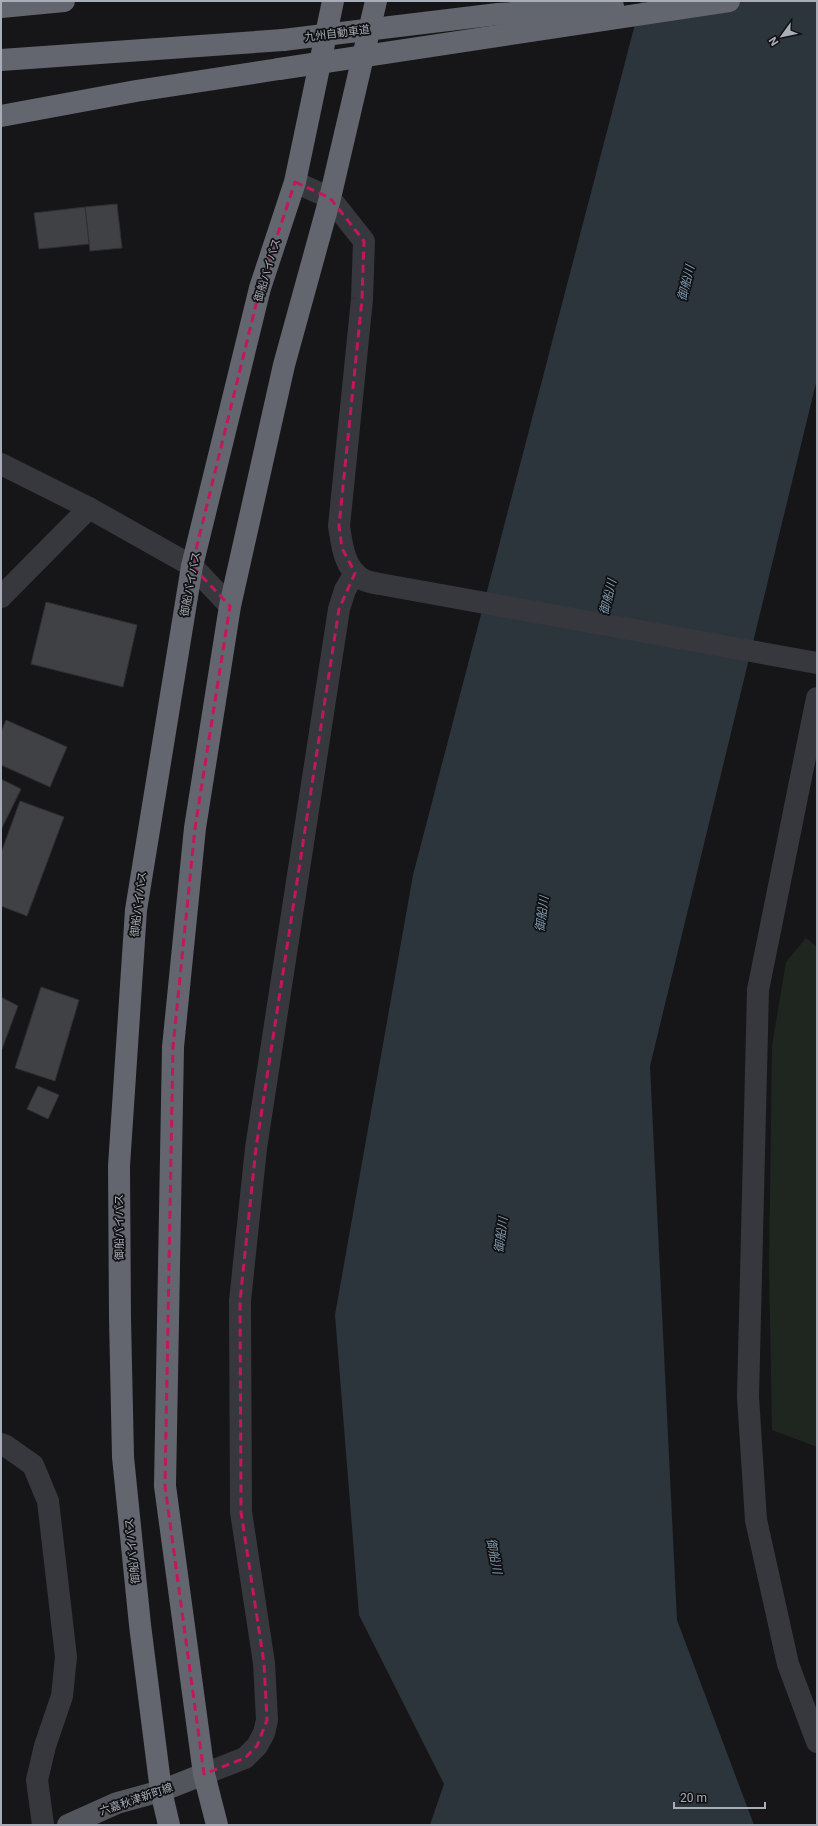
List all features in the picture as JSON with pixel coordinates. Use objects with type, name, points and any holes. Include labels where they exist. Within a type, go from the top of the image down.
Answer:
[{"type":"highway","points":[[1,7],[64,1]]},
{"type":"highway","name":"御船バイパス","points":[[169,1825],[161,1791],[140,1625],[123,1457],[119,1166],[136,910],[192,566],[260,288],[295,182],[333,1]]},
{"type":"highway","points":[[217,1825],[204,1774],[165,1486],[173,1047],[195,828],[230,606],[284,365],[330,198],[376,1]]},
{"type":"highway","name":"九州自動車道","points":[[1,60],[283,40],[498,14],[672,1]]},
{"type":"highway","points":[[1,116],[136,91],[729,1]]},
{"type":"main road","name":"六嘉秋津新町線","points":[[68,1825],[117,1803],[161,1791],[204,1774]]},
{"type":"street","points":[[295,182],[330,198],[364,241],[362,299],[339,526],[342,548],[350,568],[362,580],[817,662]]},
{"type":"street","points":[[1,464],[89,508],[192,566],[230,606]]},
{"type":"street","points":[[1,597],[89,508]]},
{"type":"street","points":[[204,1774],[245,1758],[257,1746],[264,1733],[267,1720],[264,1663],[241,1512],[240,1301],[256,1148],[336,625],[345,590],[355,573]]},
{"type":"street","points":[[815,1732],[788,1664],[756,1520],[748,1397],[758,990],[817,698]]},
{"type":"street","points":[[1,1444],[33,1465],[48,1500],[66,1657],[62,1696],[45,1746],[37,1780],[43,1825]]},
{"type":"highlighted area","points":[[295,182],[330,198],[364,241],[362,299],[339,526],[342,548],[355,573],[339,609],[256,1148],[240,1301],[241,1512],[264,1663],[267,1720],[257,1746],[245,1758],[204,1774],[165,1486],[173,1047],[195,828],[230,606],[192,566],[260,288]]},
{"type":"shaded area","points":[[806,938],[817,947],[817,1447],[772,1430],[769,1267],[772,1046],[786,962]]},
{"type":"water","name":"御船川","points":[[641,1],[817,1],[817,379],[650,1066],[677,1620],[754,1825],[430,1825],[444,1784],[359,1615],[335,1315],[413,875]]},
{"type":"building","points":[[117,204],[122,248],[90,251],[85,207]]},
{"type":"building","points":[[85,207],[89,244],[39,249],[34,213]]},
{"type":"building","points":[[46,602],[137,625],[123,687],[31,664]]},
{"type":"building","points":[[6,720],[67,747],[50,787],[1,765],[1,732]]},
{"type":"building","points":[[1,779],[21,789],[1,830]]},
{"type":"building","points":[[20,801],[64,817],[27,916],[1,906],[1,853]]},
{"type":"building","points":[[41,987],[79,1000],[55,1081],[15,1068]]},
{"type":"building","points":[[1,997],[18,1006],[2,1049],[1,1048]]},
{"type":"building","points":[[38,1086],[59,1095],[48,1119],[27,1109]]}]
